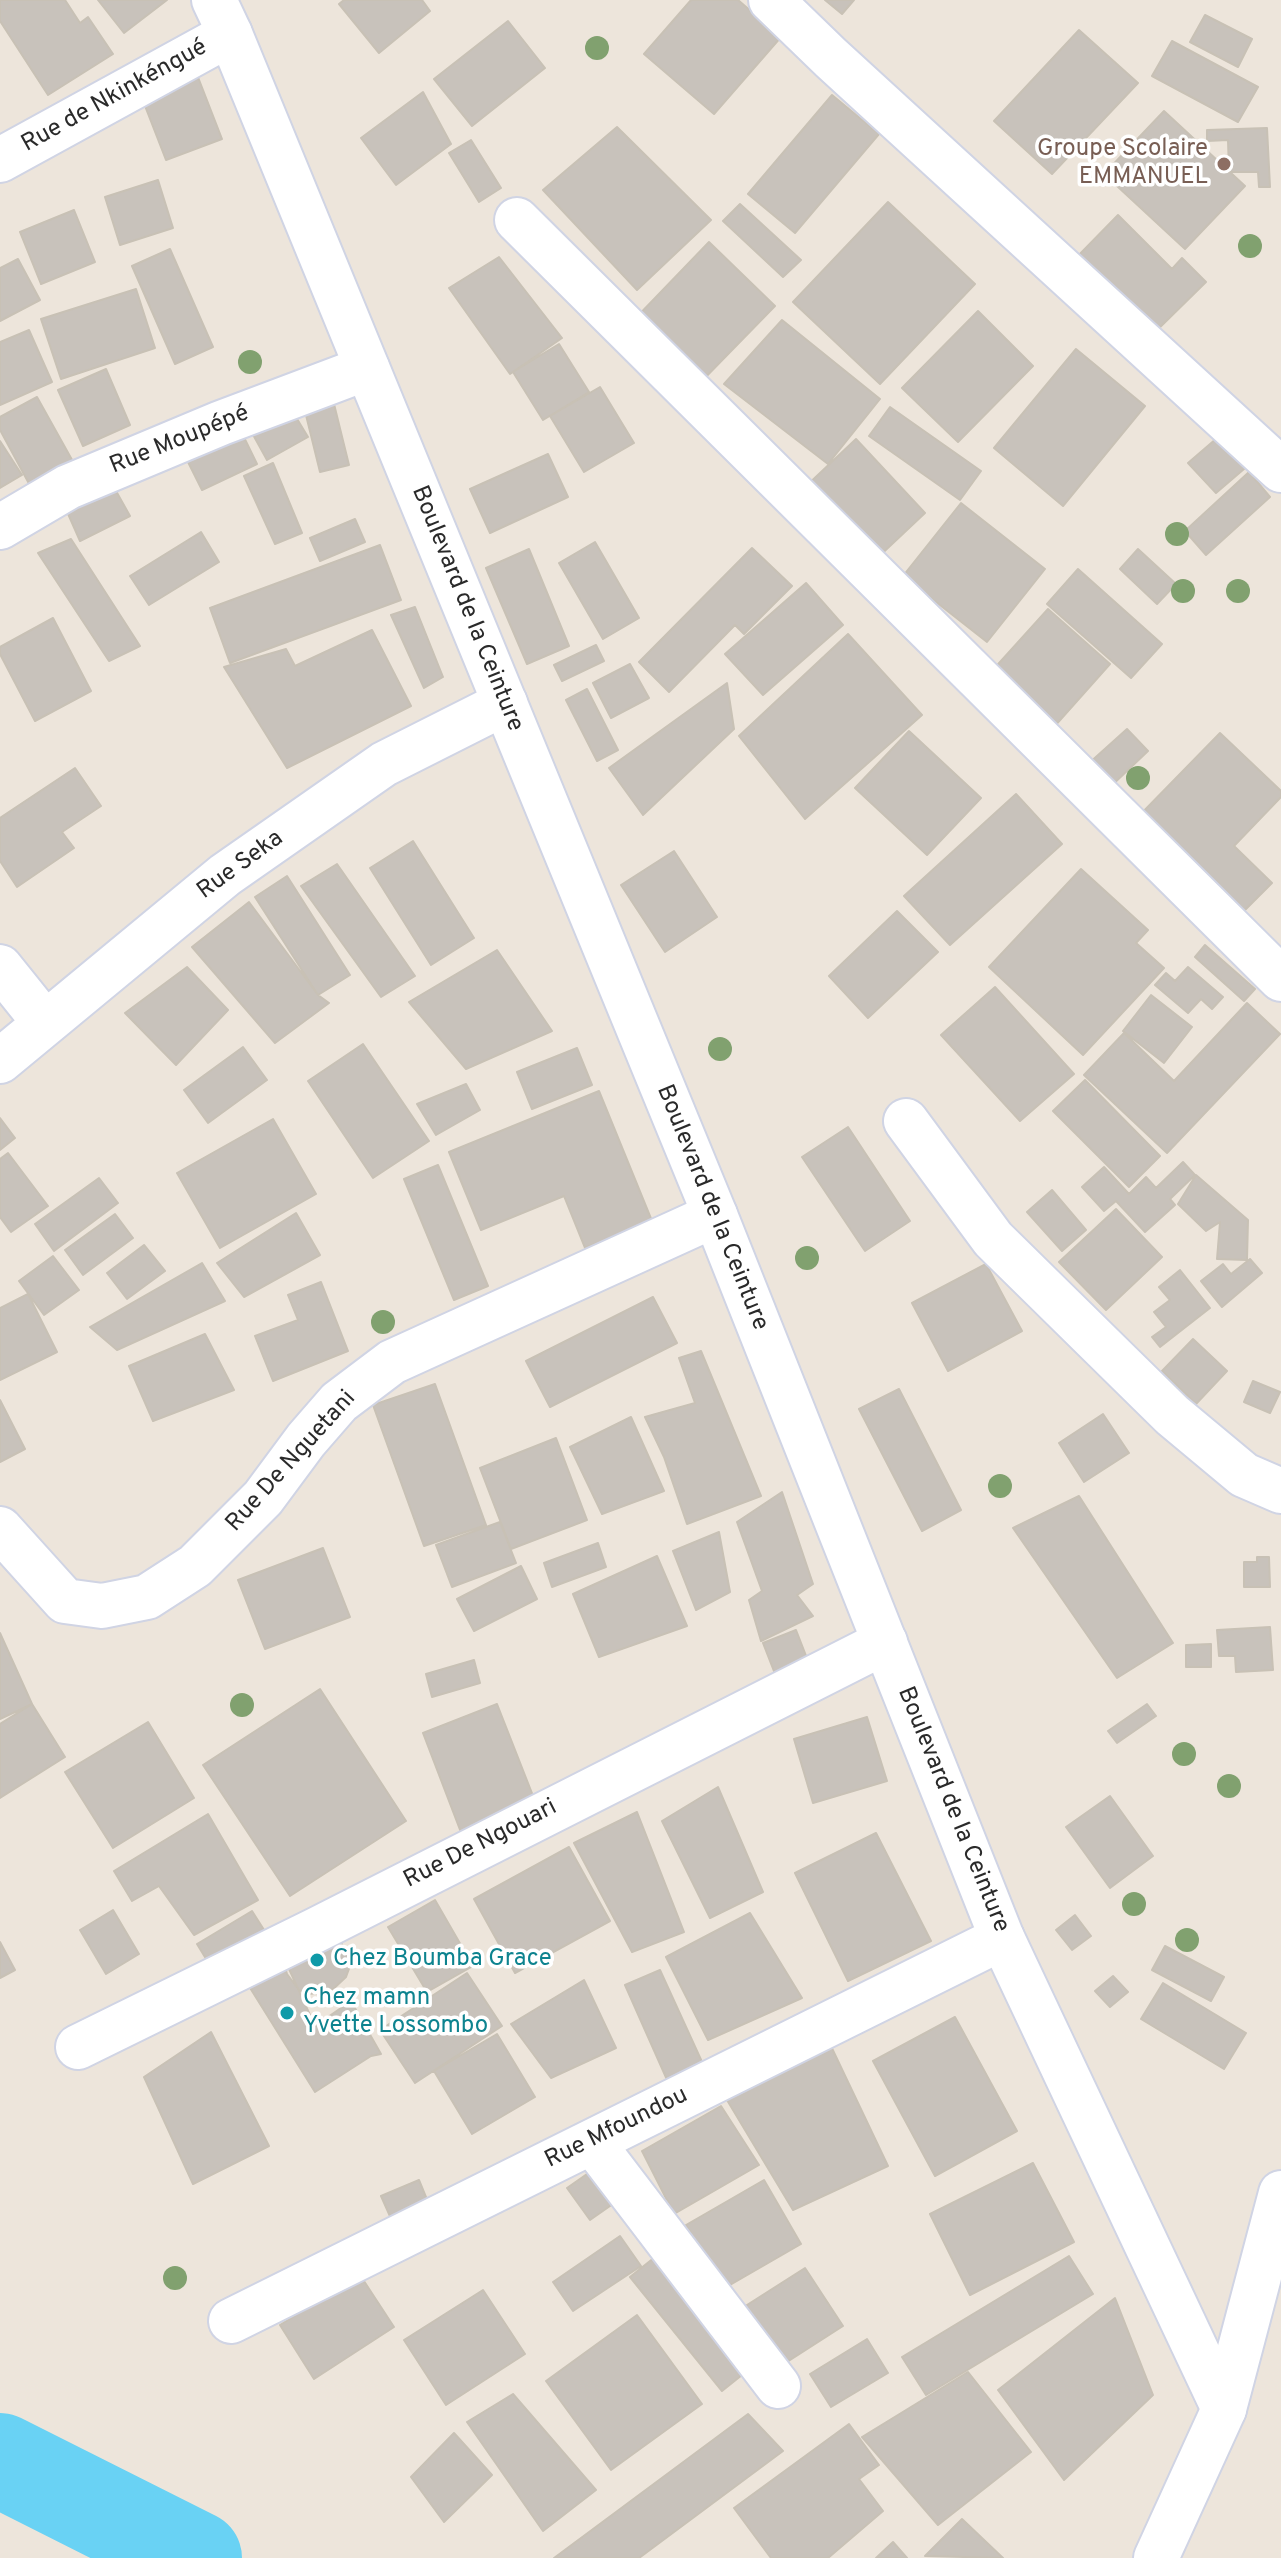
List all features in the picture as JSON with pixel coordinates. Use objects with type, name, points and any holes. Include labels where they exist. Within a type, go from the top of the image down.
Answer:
[{"type":"street","points":[[771,0],[1281,470]]},
{"type":"street","name":"Rue de Nkinkéngué","points":[[0,160],[222,17]]},
{"type":"street","name":"Boulevard de la Ceinture","points":[[222,17],[715,1215],[1002,1938],[1224,2409]]},
{"type":"street","points":[[517,220],[1281,979]]},
{"type":"street","name":"Rue Moupépé","points":[[0,527],[68,487],[221,423],[367,368]]},
{"type":"street","name":"Rue Seka","points":[[0,1061],[225,875],[384,764],[505,703]]},
{"type":"street","points":[[0,967],[45,1023]]},
{"type":"street","points":[[906,1121],[993,1239],[1172,1415],[1244,1475],[1281,1491]]},
{"type":"street","name":"Rue De Nguetani","points":[[6,1546],[65,1601],[102,1606],[147,1597],[195,1566],[263,1498],[339,1402],[392,1362],[715,1215]]},
{"type":"street","name":"Rue De Ngouari","points":[[78,2047],[885,1642]]},
{"type":"street","name":"Rue Mfoundou","points":[[231,2321],[1002,1938]]},
{"type":"street","points":[[592,2142],[778,2386]]},
{"type":"street","points":[[1156,2558],[1224,2409],[1281,2193]]},
{"type":"building","points":[[0,0],[65,0],[80,23],[88,17],[113,54],[48,95],[0,21]]},
{"type":"building","points":[[98,0],[167,0],[124,33]]},
{"type":"building","points":[[344,0],[422,0],[430,11],[379,53],[339,4]]},
{"type":"building","points":[[691,0],[738,0],[781,37],[714,114],[644,54]]},
{"type":"building","points":[[825,0],[854,0],[842,14]]},
{"type":"building","points":[[1205,15],[1252,39],[1238,67],[1190,42]]},
{"type":"building","points":[[508,21],[545,68],[472,126],[434,79]]},
{"type":"building","points":[[1079,30],[1138,83],[1052,174],[994,121]]},
{"type":"building","points":[[1172,41],[1258,87],[1238,122],[1152,76]]},
{"type":"building","points":[[196,72],[222,139],[166,160],[140,93]]},
{"type":"building","points":[[423,92],[451,144],[396,185],[361,138]]},
{"type":"building","points":[[832,95],[879,134],[795,233],[748,194]]},
{"type":"building","points":[[1164,111],[1245,186],[1185,249],[1104,174]]},
{"type":"building","points":[[617,127],[711,220],[637,290],[543,190]]},
{"type":"building","points":[[1267,128],[1270,187],[1259,187],[1258,172],[1229,172],[1228,140],[1207,141],[1207,130]]},
{"type":"building","points":[[471,140],[501,188],[479,202],[449,153]]},
{"type":"building","points":[[158,180],[173,228],[120,245],[105,197]]},
{"type":"building","points":[[888,202],[975,284],[880,384],[793,302]]},
{"type":"building","points":[[740,204],[801,260],[783,277],[723,221]]},
{"type":"building","points":[[74,210],[95,262],[41,284],[20,232]]},
{"type":"building","points":[[1118,215],[1172,269],[1182,258],[1206,282],[1150,337],[1074,260]]},
{"type":"building","points":[[709,242],[775,306],[695,388],[630,324]]},
{"type":"building","points":[[170,249],[213,347],[175,364],[132,266]]},
{"type":"building","points":[[499,257],[562,338],[510,374],[449,288]]},
{"type":"building","points":[[18,259],[40,300],[0,321],[0,268]]},
{"type":"building","points":[[136,289],[155,348],[61,379],[41,319]]},
{"type":"building","points":[[978,311],[1033,366],[958,442],[902,388]]},
{"type":"building","points":[[782,320],[880,399],[828,464],[724,384]]},
{"type":"building","points":[[29,330],[52,382],[0,405],[0,342]]},
{"type":"building","points":[[559,344],[589,392],[543,420],[513,372]]},
{"type":"building","points":[[1076,349],[1145,406],[1063,506],[994,448]]},
{"type":"building","points":[[106,369],[130,425],[83,446],[58,390]]},
{"type":"building","points":[[600,387],[634,443],[584,472],[550,416]]},
{"type":"building","points":[[37,397],[76,467],[33,491],[0,430],[0,417]]},
{"type":"building","points":[[334,404],[349,465],[320,472],[305,411]]},
{"type":"building","points":[[890,407],[981,471],[960,500],[869,436]]},
{"type":"building","points":[[291,409],[308,437],[267,460],[251,431]]},
{"type":"building","points":[[237,423],[257,464],[202,490],[182,450]]},
{"type":"building","points":[[1224,432],[1251,463],[1216,493],[1188,463]]},
{"type":"building","points":[[856,439],[925,513],[873,562],[802,490]]},
{"type":"building","points":[[0,441],[22,475],[0,488]]},
{"type":"building","points":[[548,454],[568,497],[490,533],[470,489]]},
{"type":"building","points":[[273,463],[302,533],[275,544],[244,476]]},
{"type":"building","points":[[1249,472],[1270,497],[1206,555],[1185,531]]},
{"type":"building","points":[[111,482],[130,516],[80,541],[65,507]]},
{"type":"building","points":[[961,503],[1045,569],[987,642],[903,576]]},
{"type":"building","points":[[355,519],[365,542],[320,561],[310,538]]},
{"type":"building","points":[[201,532],[219,562],[149,605],[130,576]]},
{"type":"building","points":[[71,539],[140,646],[109,661],[38,553]]},
{"type":"building","points":[[595,542],[639,618],[603,639],[559,563]]},
{"type":"building","points":[[380,545],[401,600],[230,663],[210,608]]},
{"type":"building","points":[[752,548],[792,586],[744,634],[735,625],[669,692],[639,662]]},
{"type":"building","points":[[529,549],[569,646],[527,664],[486,568]]},
{"type":"building","points":[[1138,549],[1176,584],[1157,604],[1120,569]]},
{"type":"building","points":[[1078,569],[1162,644],[1131,678],[1047,604]]},
{"type":"building","points":[[806,583],[843,625],[763,695],[725,654]]},
{"type":"building","points":[[415,607],[443,677],[424,688],[391,615]]},
{"type":"building","points":[[1048,609],[1110,664],[1053,728],[991,672]]},
{"type":"building","points":[[53,618],[91,691],[35,721],[0,654],[0,647]]},
{"type":"building","points":[[372,630],[411,706],[287,768],[224,667],[286,649],[295,666]]},
{"type":"building","points":[[848,634],[922,715],[805,819],[739,736]]},
{"type":"building","points":[[596,645],[604,661],[562,681],[554,665]]},
{"type":"building","points":[[630,664],[649,698],[611,718],[593,683]]},
{"type":"building","points":[[727,683],[734,729],[643,815],[609,768]]},
{"type":"building","points":[[587,689],[618,750],[597,761],[566,700]]},
{"type":"building","points":[[1127,729],[1148,751],[1109,788],[1087,765]]},
{"type":"building","points":[[909,731],[981,798],[927,855],[855,788]]},
{"type":"building","points":[[1220,733],[1281,791],[1281,797],[1234,846],[1272,883],[1236,919],[1134,821]]},
{"type":"building","points":[[75,768],[101,806],[62,832],[74,848],[17,887],[0,861],[0,818]]},
{"type":"building","points":[[1016,794],[1062,844],[950,945],[904,896]]},
{"type":"building","points":[[413,841],[474,938],[431,965],[370,868]]},
{"type":"building","points":[[674,851],[717,917],[665,952],[621,885]]},
{"type":"building","points":[[337,864],[415,976],[381,997],[301,886]]},
{"type":"building","points":[[1081,869],[1148,930],[1136,943],[1164,968],[1083,1055],[989,967]]},
{"type":"building","points":[[287,876],[350,975],[318,995],[255,897]]},
{"type":"building","points":[[249,902],[318,995],[329,1003],[275,1043],[192,947]]},
{"type":"building","points":[[897,911],[938,952],[868,1018],[829,976]]},
{"type":"building","points":[[1205,945],[1255,989],[1244,1001],[1195,957]]},
{"type":"building","points":[[497,950],[552,1031],[466,1069],[409,1002]]},
{"type":"building","points":[[187,967],[228,1010],[176,1065],[125,1013]]},
{"type":"building","points":[[1188,967],[1223,997],[1212,1009],[1201,999],[1188,1013],[1155,985],[1166,973],[1175,981]]},
{"type":"building","points":[[995,987],[1074,1074],[1020,1121],[941,1035]]},
{"type":"building","points":[[1151,995],[1192,1027],[1164,1063],[1123,1031]]},
{"type":"building","points":[[1247,1003],[1280,1034],[1167,1153],[1084,1075],[1124,1033],[1174,1081]]},
{"type":"building","points":[[363,1044],[429,1141],[373,1178],[308,1081]]},
{"type":"building","points":[[243,1047],[267,1080],[208,1123],[184,1090]]},
{"type":"building","points":[[577,1048],[592,1085],[532,1109],[517,1072]]},
{"type":"building","points":[[1085,1080],[1160,1156],[1129,1187],[1053,1111]]},
{"type":"building","points":[[466,1084],[480,1110],[436,1135],[417,1104]]},
{"type":"building","points":[[599,1091],[652,1221],[585,1248],[564,1196],[481,1230],[449,1152]]},
{"type":"building","points":[[0,1118],[15,1138],[0,1150]]},
{"type":"building","points":[[273,1119],[316,1194],[220,1248],[177,1173]]},
{"type":"building","points":[[848,1127],[910,1221],[865,1251],[802,1157]]},
{"type":"building","points":[[8,1153],[48,1206],[11,1232],[0,1217],[0,1159]]},
{"type":"building","points":[[1183,1162],[1195,1175],[1170,1199],[1175,1205],[1145,1232],[1116,1201],[1104,1211],[1082,1187],[1104,1167],[1129,1194],[1146,1177],[1156,1188]]},
{"type":"building","points":[[438,1165],[488,1286],[454,1300],[404,1179]]},
{"type":"building","points":[[1196,1175],[1248,1220],[1247,1260],[1217,1259],[1220,1222],[1206,1231],[1178,1204]]},
{"type":"building","points":[[99,1178],[118,1203],[54,1251],[35,1224]]},
{"type":"building","points":[[1052,1190],[1086,1230],[1062,1251],[1027,1212]]},
{"type":"building","points":[[1116,1209],[1162,1257],[1106,1310],[1059,1262]]},
{"type":"building","points":[[296,1213],[320,1255],[244,1297],[217,1263]]},
{"type":"building","points":[[115,1214],[133,1238],[83,1275],[65,1250]]},
{"type":"building","points":[[144,1245],[165,1271],[127,1299],[107,1273]]},
{"type":"building","points":[[53,1256],[79,1290],[44,1315],[19,1281]]},
{"type":"building","points":[[1250,1259],[1262,1273],[1222,1307],[1201,1281],[1223,1264],[1231,1274]]},
{"type":"building","points":[[202,1263],[225,1301],[117,1350],[90,1327]]},
{"type":"building","points":[[986,1264],[1022,1331],[948,1371],[912,1303]]},
{"type":"building","points":[[1180,1270],[1210,1308],[1160,1347],[1152,1337],[1166,1327],[1154,1312],[1170,1300],[1159,1287]]},
{"type":"building","points":[[321,1282],[348,1351],[273,1381],[255,1336],[298,1320],[288,1295]]},
{"type":"building","points":[[28,1294],[57,1352],[0,1380],[0,1308]]},
{"type":"building","points":[[653,1297],[677,1343],[550,1407],[526,1361]]},
{"type":"building","points":[[205,1334],[234,1390],[153,1421],[129,1366]]},
{"type":"building","points":[[1193,1339],[1227,1371],[1196,1404],[1162,1371]]},
{"type":"building","points":[[701,1351],[761,1496],[687,1524],[664,1457],[645,1417],[695,1403],[679,1358]]},
{"type":"building","points":[[1253,1381],[1280,1392],[1270,1413],[1244,1402]]},
{"type":"building","points":[[435,1384],[486,1525],[424,1546],[373,1405]]},
{"type":"building","points":[[899,1389],[961,1510],[922,1531],[859,1409]]},
{"type":"building","points":[[0,1400],[25,1449],[0,1462]]},
{"type":"building","points":[[1103,1414],[1129,1453],[1084,1482],[1059,1443]]},
{"type":"building","points":[[631,1417],[664,1491],[602,1514],[570,1447]]},
{"type":"building","points":[[556,1438],[587,1520],[511,1549],[480,1468]]},
{"type":"building","points":[[782,1492],[813,1584],[797,1595],[813,1616],[761,1641],[749,1600],[762,1591],[737,1522]]},
{"type":"building","points":[[1079,1496],[1173,1643],[1117,1678],[1013,1528]]},
{"type":"building","points":[[500,1522],[516,1563],[452,1587],[436,1545]]},
{"type":"building","points":[[719,1532],[730,1592],[696,1610],[673,1551]]},
{"type":"building","points":[[598,1543],[606,1567],[552,1587],[544,1563]]},
{"type":"building","points":[[323,1548],[350,1617],[265,1649],[238,1580]]},
{"type":"building","points":[[657,1556],[687,1626],[599,1657],[573,1594]]},
{"type":"building","points":[[1257,1557],[1269,1557],[1270,1587],[1244,1587],[1244,1562],[1257,1562]]},
{"type":"building","points":[[521,1566],[537,1599],[474,1631],[457,1599]]},
{"type":"building","points":[[1270,1627],[1273,1670],[1236,1672],[1235,1656],[1219,1656],[1217,1630]]},
{"type":"building","points":[[796,1630],[810,1666],[777,1679],[763,1643]]},
{"type":"building","points":[[0,1633],[32,1704],[0,1719]]},
{"type":"building","points":[[1211,1644],[1211,1667],[1186,1667],[1186,1645]]},
{"type":"building","points":[[474,1660],[480,1683],[432,1697],[426,1674]]},
{"type":"building","points":[[320,1689],[406,1821],[290,1896],[203,1765]]},
{"type":"building","points":[[32,1704],[65,1757],[0,1798],[0,1724]]},
{"type":"building","points":[[497,1704],[537,1806],[462,1835],[423,1733]]},
{"type":"building","points":[[1147,1704],[1156,1716],[1117,1743],[1108,1731]]},
{"type":"building","points":[[867,1717],[887,1781],[813,1803],[794,1739]]},
{"type":"building","points":[[148,1722],[194,1798],[113,1848],[65,1772]]},
{"type":"building","points":[[718,1787],[763,1892],[710,1918],[662,1821]]},
{"type":"building","points":[[1110,1796],[1153,1856],[1110,1888],[1066,1827]]},
{"type":"building","points":[[637,1812],[684,1932],[632,1952],[574,1843]]},
{"type":"building","points":[[208,1814],[258,1900],[194,1935],[159,1886],[132,1901],[114,1871]]},
{"type":"building","points":[[876,1833],[931,1941],[848,1981],[795,1873]]},
{"type":"building","points":[[569,1847],[610,1921],[515,1973],[474,1899]]},
{"type":"building","points":[[435,1900],[473,1966],[427,1992],[388,1927]]},
{"type":"building","points":[[113,1910],[139,1954],[106,1974],[80,1930]]},
{"type":"building","points":[[252,1911],[266,1933],[211,1967],[197,1944]]},
{"type":"building","points":[[750,1913],[802,1998],[708,2040],[666,1957]]},
{"type":"building","points":[[1075,1915],[1091,1936],[1072,1950],[1056,1930]]},
{"type":"building","name":"Chez Boumba Grace","points":[[337,1936],[349,1956],[350,1966],[346,1977],[330,1992],[308,1994],[299,1990],[284,1964]]},
{"type":"building","points":[[0,1942],[15,1970],[0,1978]]},
{"type":"building","points":[[1165,1946],[1224,1977],[1211,2001],[1152,1970]]},
{"type":"building","name":"Chez mamn Yvette Lossombo","points":[[279,1947],[315,2026],[351,2001],[381,2054],[371,2056],[315,2092],[242,1975]]},
{"type":"building","points":[[660,1970],[708,2075],[672,2091],[625,1985]]},
{"type":"building","points":[[467,1973],[502,2026],[415,2083],[380,2030]]},
{"type":"building","points":[[1113,1976],[1128,1992],[1110,2007],[1095,1991]]},
{"type":"building","points":[[584,1980],[616,2048],[551,2078],[511,2024]]},
{"type":"building","points":[[1163,1983],[1246,2033],[1224,2069],[1141,2019]]},
{"type":"building","points":[[955,2017],[1017,2131],[935,2176],[873,2061]]},
{"type":"building","points":[[211,2032],[269,2146],[193,2184],[144,2077]]},
{"type":"building","points":[[497,2034],[535,2097],[472,2134],[434,2071]]},
{"type":"building","points":[[829,2042],[888,2166],[793,2210],[727,2100]]},
{"type":"building","points":[[721,2106],[759,2165],[674,2214],[642,2151]]},
{"type":"building","points":[[1033,2163],[1074,2242],[970,2295],[930,2214]]},
{"type":"building","points":[[597,2167],[620,2199],[590,2220],[567,2188]]},
{"type":"building","points":[[419,2180],[430,2207],[393,2223],[381,2196]]},
{"type":"building","points":[[764,2180],[801,2244],[723,2289],[686,2225]]},
{"type":"building","points":[[620,2236],[641,2266],[573,2311],[553,2282]]},
{"type":"building","points":[[660,2253],[752,2367],[722,2391],[630,2277]]},
{"type":"building","points":[[1069,2256],[1093,2294],[926,2395],[902,2357]]},
{"type":"building","points":[[805,2268],[843,2326],[773,2371],[736,2312]]},
{"type":"building","points":[[360,2275],[394,2327],[314,2379],[280,2325]]},
{"type":"building","points":[[483,2290],[525,2354],[446,2405],[404,2340]]},
{"type":"building","points":[[1115,2298],[1153,2395],[1064,2480],[998,2390]]},
{"type":"building","points":[[637,2315],[702,2404],[611,2470],[546,2381]]},
{"type":"building","points":[[867,2339],[888,2373],[831,2407],[810,2374]]},
{"type":"building","points":[[968,2372],[1031,2452],[938,2525],[862,2437]]},
{"type":"building","points":[[513,2394],[596,2490],[543,2531],[467,2422]]},
{"type":"building","points":[[748,2414],[783,2451],[639,2558],[554,2558]]},
{"type":"building","points":[[849,2424],[879,2465],[859,2479],[883,2511],[828,2558],[771,2558],[734,2508]]},
{"type":"building","points":[[454,2433],[492,2475],[444,2522],[411,2477]]},
{"type":"building","points":[[962,2519],[1003,2558],[925,2556]]},
{"type":"building","points":[[893,2542],[907,2558],[876,2558]]},
{"type":"waterway","points":[[0,2460],[195,2558]]},
{"type":"place","name":"Groupe Scolaire EMMANUEL","points":[[1224,164]]},
{"type":"place","name":"Chez Boumba Grace","points":[[317,1960]]},
{"type":"place","name":"Chez mamn Yvette Lossombo","points":[[287,2013]]}]
